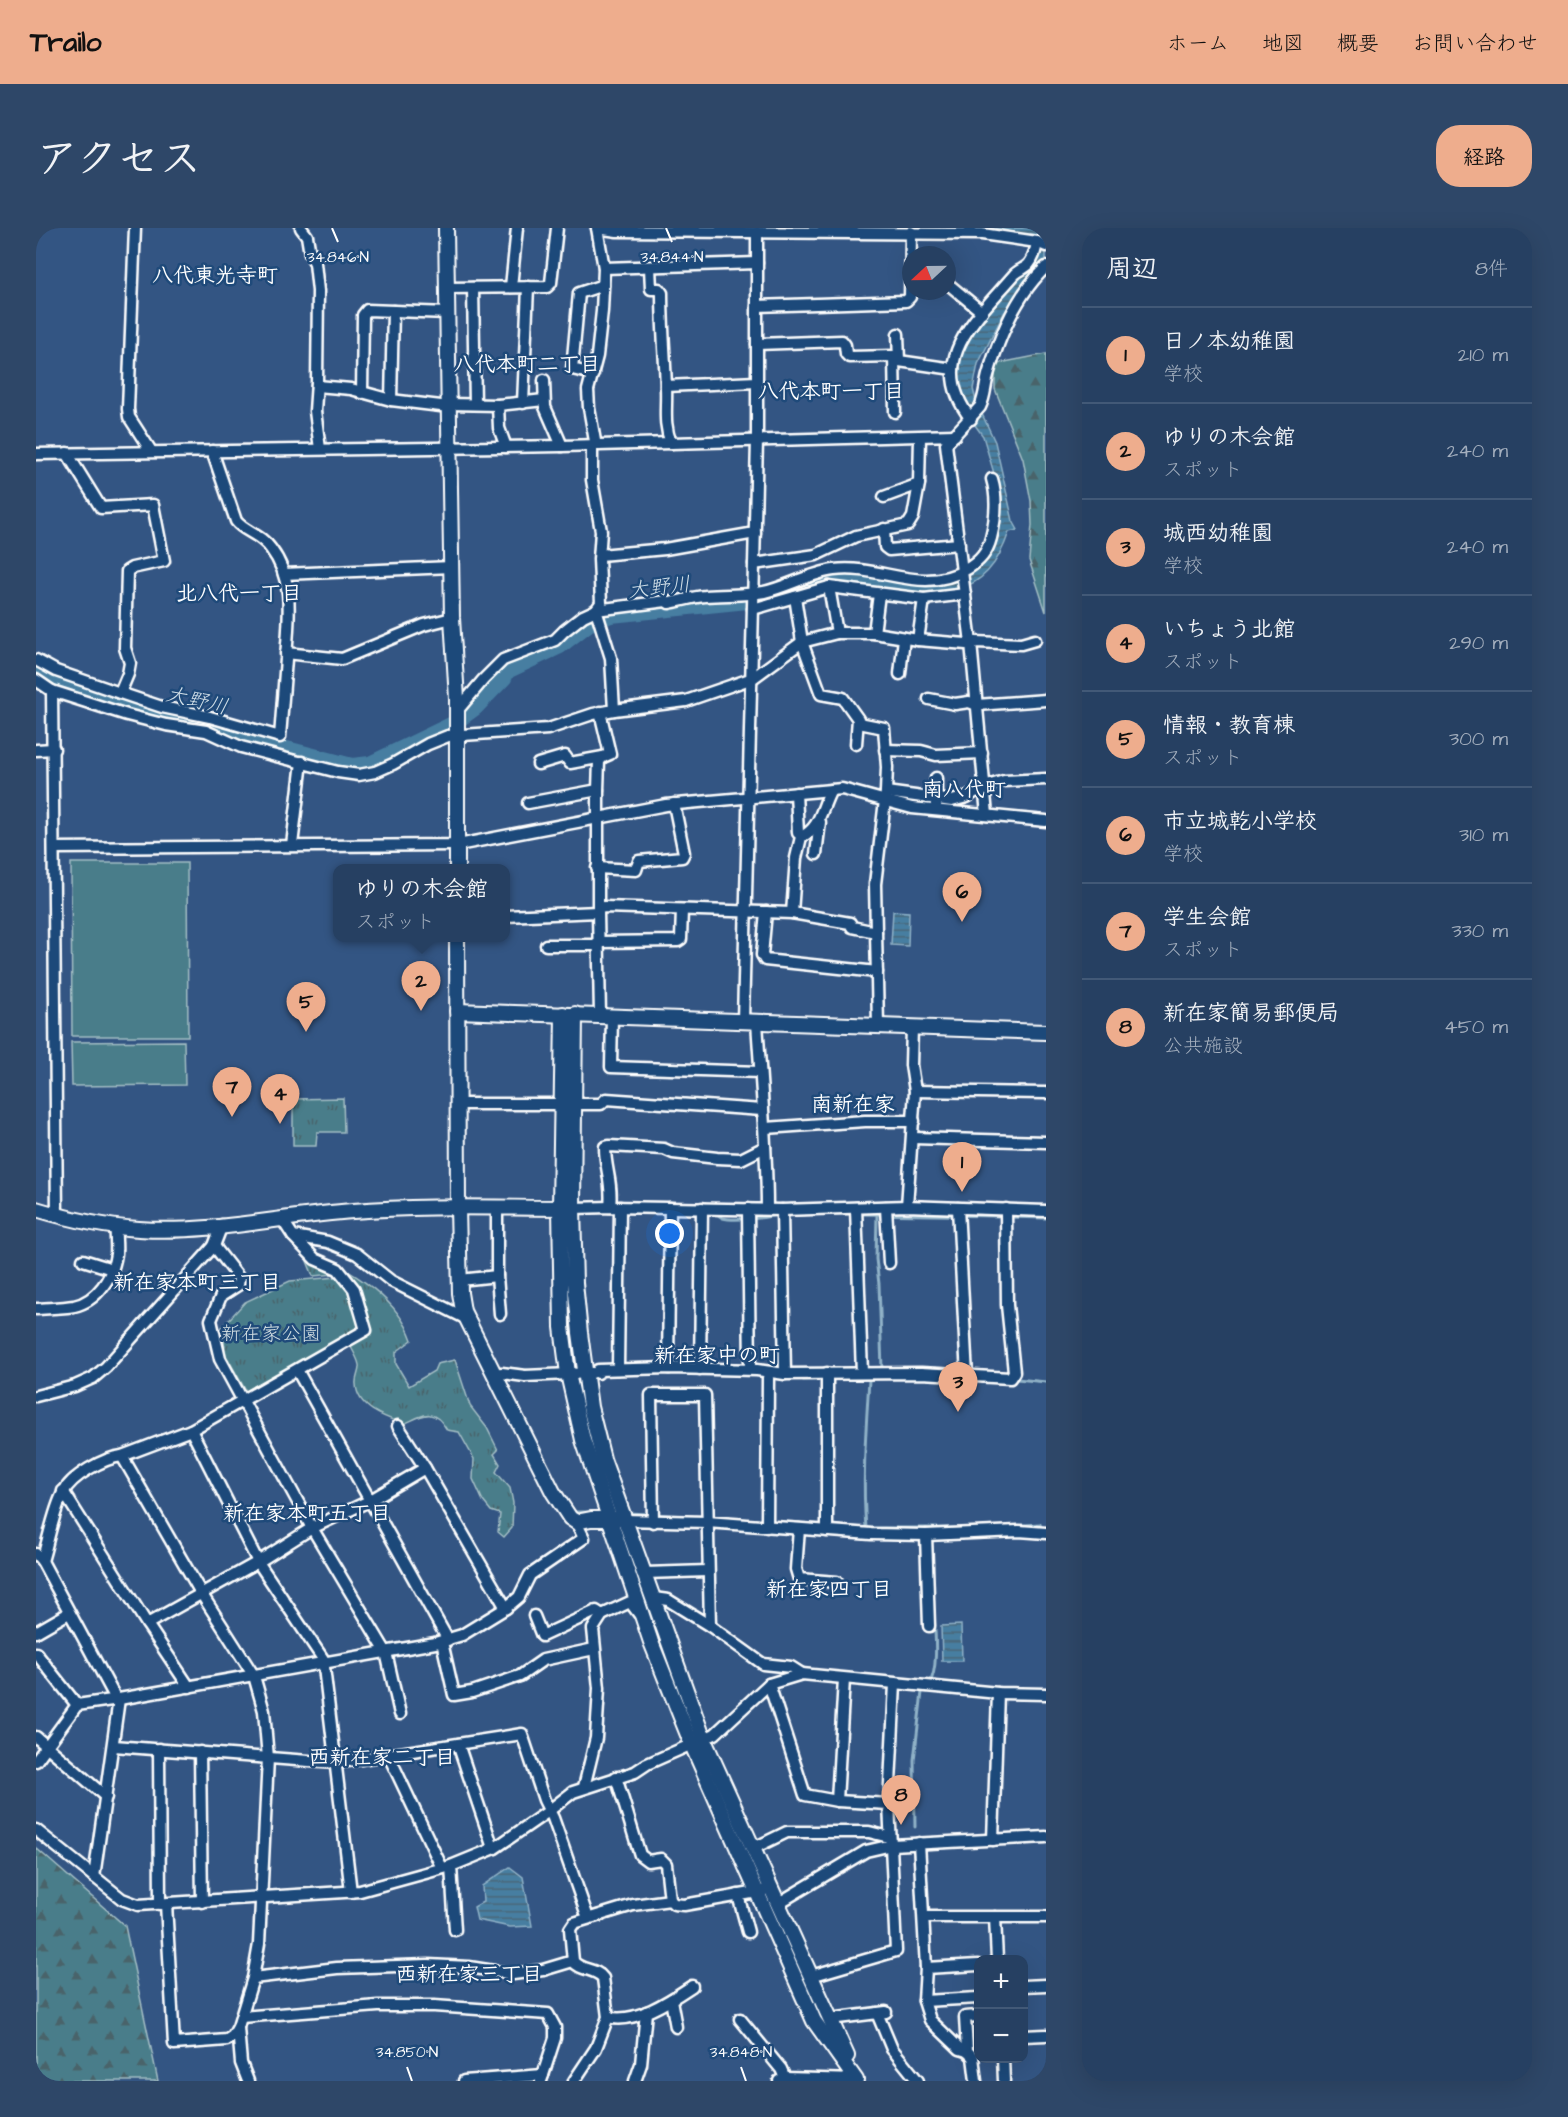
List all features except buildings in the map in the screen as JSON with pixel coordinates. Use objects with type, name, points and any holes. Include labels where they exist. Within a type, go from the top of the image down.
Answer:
[{"type":"street","points":[[135,228],[128,409],[129,417],[151,451]]},
{"type":"street","points":[[301,228],[307,236],[310,254],[315,263],[318,291],[315,411],[320,449]]},
{"type":"street","points":[[446,228],[452,618],[457,705],[457,864]]},
{"type":"street","points":[[511,287],[517,228]]},
{"type":"street","points":[[447,288],[547,287],[551,283],[556,228]]},
{"type":"street","points":[[457,705],[503,660],[555,640],[564,631],[596,610],[601,603],[601,531],[592,480],[595,441],[588,390],[600,333],[604,268],[597,228],[616,231],[757,232],[885,230],[982,234],[1042,244],[1029,263],[1018,271],[982,312],[963,336],[956,350],[953,369],[956,394],[971,419]]},
{"type":"street","points":[[743,1021],[753,678],[757,440],[757,232]]},
{"type":"street","points":[[757,306],[906,301],[910,297],[911,232]]},
{"type":"street","points":[[604,268],[757,263]]},
{"type":"street","points":[[650,267],[651,289],[659,289],[662,293],[662,338],[666,386],[665,427],[671,443]]},
{"type":"street","points":[[987,815],[971,643],[946,444],[971,419],[983,401],[983,391],[997,344],[1021,298],[1046,267]]},
{"type":"street","points":[[593,374],[572,369],[579,293],[603,285]]},
{"type":"street","points":[[523,403],[528,287]]},
{"type":"street","points":[[473,288],[475,404]]},
{"type":"street","points":[[956,290],[982,312]]},
{"type":"street","points":[[362,393],[363,315],[368,310],[448,313]]},
{"type":"street","points":[[391,400],[393,311]]},
{"type":"street","points":[[895,412],[898,334]]},
{"type":"street","points":[[757,344],[842,341],[849,357],[896,358],[953,369]]},
{"type":"street","points":[[544,380],[544,400],[548,418],[562,446]]},
{"type":"street","points":[[666,386],[757,382]]},
{"type":"street","points":[[317,386],[351,389],[391,400],[449,405],[498,405],[544,400]]},
{"type":"street","points":[[498,405],[499,428],[506,447]]},
{"type":"street","points":[[36,454],[562,446],[955,435]]},
{"type":"street","points":[[754,564],[816,555],[849,539],[908,525],[913,518],[919,484],[920,436]]},
{"type":"street","points":[[36,660],[56,671],[162,707],[210,717],[280,737],[290,597],[284,574],[271,547],[260,536],[240,526],[236,521],[212,451]]},
{"type":"street","points":[[67,453],[101,508],[153,505],[164,561],[132,568],[127,572],[125,648],[130,663],[120,693]]},
{"type":"street","points":[[596,610],[666,601],[669,603],[702,596],[772,590],[834,570],[857,570],[909,580],[930,581],[951,578],[981,559],[990,544],[996,508],[992,479]]},
{"type":"street","points":[[884,497],[919,484]]},
{"type":"street","points":[[884,530],[885,547],[888,550],[959,544]]},
{"type":"street","points":[[600,555],[665,549],[755,533]]},
{"type":"street","points":[[284,574],[452,567]]},
{"type":"street","points":[[753,609],[829,587],[924,599],[964,594]]},
{"type":"street","points":[[829,587],[837,633]]},
{"type":"street","points":[[874,633],[879,594]]},
{"type":"street","points":[[795,597],[802,642],[821,694],[843,698],[859,723],[856,744]]},
{"type":"street","points":[[918,640],[924,599]]},
{"type":"street","points":[[596,610],[611,658],[614,710]]},
{"type":"street","points":[[286,653],[342,659],[423,625],[452,618]]},
{"type":"street","points":[[36,680],[52,691],[166,725],[206,731],[241,747],[359,774],[375,772],[428,744],[457,733],[548,729],[600,712],[686,701],[753,678],[802,642],[837,633],[874,633],[918,640],[971,643],[1021,644],[1035,640]]},
{"type":"street","points":[[900,674],[904,638]]},
{"type":"street","points":[[52,691],[57,1216]]},
{"type":"street","points":[[929,699],[955,704],[969,702],[977,705],[1046,700]]},
{"type":"street","points":[[538,764],[565,756],[570,763],[610,754],[600,712]]},
{"type":"street","points":[[859,723],[884,728],[887,767],[875,884],[878,1026]]},
{"type":"street","points":[[36,750],[54,749]]},
{"type":"street","points":[[885,750],[921,751],[936,755],[982,753]]},
{"type":"street","points":[[603,757],[599,761],[597,816],[598,911],[611,1067],[760,1072]]},
{"type":"street","points":[[292,845],[302,762]]},
{"type":"street","points":[[936,778],[936,805]]},
{"type":"street","points":[[54,848],[458,845],[597,816],[674,804],[842,789],[885,796],[912,808],[958,800],[1004,781],[1046,779]]},
{"type":"street","points":[[528,803],[598,790]]},
{"type":"street","points":[[816,854],[824,802],[831,790]]},
{"type":"street","points":[[796,793],[798,833]]},
{"type":"street","points":[[597,868],[636,870],[639,861],[682,857],[684,853],[674,804]]},
{"type":"street","points":[[936,805],[987,815],[1046,821]]},
{"type":"street","points":[[792,913],[796,858],[801,837],[820,822]]},
{"type":"street","points":[[510,916],[598,911],[604,907],[792,913],[842,920],[850,922],[852,927],[876,932]]},
{"type":"street","points":[[546,945],[678,942],[681,939],[682,910]]},
{"type":"street","points":[[766,912],[762,955],[765,960],[877,972]]},
{"type":"street","points":[[36,1761],[77,1705],[386,1652],[445,1641],[462,1635],[506,1608],[519,1597],[530,1575],[584,1538],[576,1522],[570,1518],[553,1492],[493,1374],[461,1303],[458,1208],[457,942]]},
{"type":"street","points":[[457,1011],[1046,1032]]},
{"type":"street","points":[[569,1014],[567,1208],[562,1327],[568,1374],[583,1440],[643,1619],[698,1743],[756,1892],[814,2020],[856,2081]]},
{"type":"street","points":[[757,1022],[762,1110],[766,1128],[767,1209]]},
{"type":"street","points":[[907,1206],[915,1091],[912,1066],[912,1027]]},
{"type":"street","points":[[915,1091],[1046,1093]]},
{"type":"street","points":[[459,1104],[602,1104],[606,1100],[762,1110]]},
{"type":"street","points":[[766,1128],[865,1121],[914,1121]]},
{"type":"street","points":[[913,1138],[1046,1142]]},
{"type":"street","points":[[618,1369],[615,1207],[605,1159],[605,1148],[609,1146],[664,1149],[673,1153],[741,1159],[765,1147]]},
{"type":"street","points":[[36,1209],[57,1216],[149,1229],[190,1229],[353,1210],[497,1207],[702,1208],[748,1214],[767,1209],[782,1214],[886,1212],[907,1206],[958,1213],[1006,1214],[1046,1211]]},
{"type":"street","points":[[497,1207],[497,1276],[500,1314]]},
{"type":"street","points":[[567,1208],[575,1283],[592,1373],[590,1407],[603,1459],[623,1520],[654,1598],[698,1743],[752,1849],[811,1976],[856,2081]]},
{"type":"street","points":[[669,1368],[670,1208]]},
{"type":"street","points":[[700,1369],[702,1208]]},
{"type":"street","points":[[856,1211],[865,1373]]},
{"type":"street","points":[[886,1212],[889,1263]]},
{"type":"street","points":[[958,1213],[967,1376]]},
{"type":"street","points":[[748,1214],[750,1370]]},
{"type":"street","points":[[782,1214],[785,1374]]},
{"type":"street","points":[[493,1374],[525,1376],[645,1373],[770,1376],[785,1374],[827,1378],[886,1373],[1010,1378],[1014,1372],[1007,1305],[1006,1214]]},
{"type":"street","points":[[94,1877],[114,1746],[118,1699],[39,1558],[63,1491],[78,1476],[113,1457],[122,1456],[191,1430],[366,1330],[354,1289],[338,1269],[315,1259],[293,1236],[282,1219]]},
{"type":"street","points":[[36,1396],[75,1386],[93,1378],[106,1367],[214,1246],[222,1225]]},
{"type":"street","points":[[36,1308],[75,1305],[93,1298],[108,1279],[112,1269],[116,1254],[116,1226]]},
{"type":"street","points":[[293,1236],[328,1242],[357,1254],[391,1281],[467,1319]]},
{"type":"street","points":[[214,1246],[239,1278],[238,1285],[221,1296],[211,1320],[220,1359],[312,1528],[386,1652],[400,1714]]},
{"type":"street","points":[[83,1260],[112,1269]]},
{"type":"street","points":[[460,1280],[497,1276]]},
{"type":"street","points":[[592,1373],[598,1370],[669,1368],[750,1370],[770,1376]]},
{"type":"street","points":[[297,1370],[445,1641],[454,1695],[472,1692],[520,1676],[543,1660],[594,1649]]},
{"type":"street","points":[[767,1527],[770,1376]]},
{"type":"street","points":[[827,1378],[827,1531]]},
{"type":"street","points":[[653,1522],[651,1395],[705,1395],[710,1624]]},
{"type":"street","points":[[398,1426],[506,1608]]},
{"type":"street","points":[[191,1430],[258,1562],[323,1659],[351,1892]]},
{"type":"street","points":[[122,1456],[201,1593],[254,1676],[264,1711],[268,1758],[259,1944],[254,1978],[239,2022],[233,2036],[220,2042],[174,2043],[163,1904],[159,1749]]},
{"type":"street","points":[[147,1624],[258,1562],[312,1528],[369,1501],[425,1468]]},
{"type":"street","points":[[63,1491],[189,1687]]},
{"type":"street","points":[[576,1522],[608,1518],[653,1522],[707,1518],[767,1527],[827,1531],[926,1535],[1019,1531],[1046,1533]]},
{"type":"street","points":[[799,1529],[796,1569],[799,1579],[837,1582]]},
{"type":"street","points":[[926,1535],[929,1626]]},
{"type":"street","points":[[645,1573],[708,1571]]},
{"type":"street","points":[[654,1598],[668,1600],[710,1624],[762,1663],[791,1667],[802,1674]]},
{"type":"street","points":[[584,1787],[596,1738],[599,1688],[593,1629],[602,1615],[630,1602],[643,1619]]},
{"type":"street","points":[[534,1616],[542,1636],[596,1611],[602,1615]]},
{"type":"street","points":[[36,1632],[69,1613]]},
{"type":"street","points":[[36,1653],[77,1705]]},
{"type":"street","points":[[36,1830],[130,1903],[163,1904],[351,1892],[446,1867],[493,1848],[546,1814],[551,1814],[573,1792],[584,1787],[617,1780],[715,1734],[769,1684],[802,1674],[998,1693],[1046,1694]]},
{"type":"street","points":[[837,1801],[844,1679]]},
{"type":"street","points":[[769,1684],[805,1795],[837,1801],[888,1804]]},
{"type":"street","points":[[811,1976],[896,1951],[888,1804],[895,1684]]},
{"type":"street","points":[[993,1840],[998,1693]]},
{"type":"street","points":[[114,1746],[335,1762],[522,1734],[587,1915]]},
{"type":"street","points":[[36,1737],[106,1797]]},
{"type":"street","points":[[458,1744],[493,1848]]},
{"type":"street","points":[[200,1752],[202,1902]]},
{"type":"street","points":[[388,1754],[446,1867],[455,1930]]},
{"type":"street","points":[[617,1780],[640,1855],[648,1861],[661,1859],[666,1864],[670,1897],[674,1904],[684,1905],[770,1889]]},
{"type":"street","points":[[752,1849],[788,1832],[869,1832],[891,1841],[919,1844],[1046,1837]]},
{"type":"street","points":[[777,1904],[866,1851],[891,1841]]},
{"type":"street","points":[[919,1844],[926,1968],[924,2001],[930,2020],[960,2049],[967,2051],[973,2057],[976,2081]]},
{"type":"street","points":[[738,1895],[748,1932]]},
{"type":"street","points":[[574,2081],[596,2048],[608,2017],[603,1978],[600,1974],[576,1965],[573,1961],[570,1929],[574,1923],[587,1915],[670,1897]]},
{"type":"street","points":[[924,1917],[1046,1917]]},
{"type":"street","points":[[995,1917],[997,1955]]},
{"type":"street","points":[[254,1978],[337,1968],[428,1965],[470,1967],[513,1974],[543,1970],[573,1961]]},
{"type":"street","points":[[926,1968],[974,1965]]},
{"type":"street","points":[[1028,1986],[1046,1985]]},
{"type":"street","points":[[608,2017],[614,2019],[641,2015],[692,1986]]},
{"type":"street","points":[[924,2001],[974,1998]]},
{"type":"street","points":[[671,2000],[676,2027]]},
{"type":"street","points":[[239,2022],[333,2008],[378,2006],[548,2014],[555,2027],[555,2038],[542,2078],[464,2081]]},
{"type":"street","points":[[635,2081],[641,2064],[646,2012]]},
{"type":"street","points":[[830,2019],[882,2013],[892,2049],[918,2081]]},
{"type":"street","points":[[967,2051],[965,2017],[974,2016]]},
{"type":"street","points":[[740,2019],[781,2069],[782,2079],[856,2081]]},
{"type":"street","points":[[239,2022],[241,2063],[248,2081]]},
{"type":"street","points":[[1028,2036],[1046,2035]]},
{"type":"street","points":[[1003,2063],[1004,2081]]},
{"type":"green space","points":[[1046,354],[1046,612],[1029,560],[1032,525],[1031,501],[1023,459],[995,389],[995,368],[1000,363]]},
{"type":"green space","points":[[71,863],[187,863],[188,1036],[72,1036]]},
{"type":"green space","points":[[184,1041],[185,1085],[72,1086],[71,1042]]},
{"type":"green space","points":[[343,1098],[344,1132],[317,1132],[316,1146],[293,1146],[293,1099]]},
{"type":"green space","name":"新在家公園","points":[[318,1255],[374,1289],[397,1312],[412,1340],[396,1352],[396,1364],[409,1386],[434,1371],[437,1364],[455,1360],[470,1406],[487,1428],[498,1450],[494,1454],[500,1464],[496,1472],[510,1488],[513,1503],[512,1528],[504,1537],[498,1532],[500,1514],[491,1511],[483,1501],[473,1479],[474,1459],[459,1432],[447,1430],[433,1415],[423,1415],[404,1424],[373,1410],[361,1399],[356,1384],[359,1365],[349,1343],[361,1327],[246,1391],[226,1355],[222,1327],[245,1302],[290,1281],[338,1277],[335,1274],[313,1276],[307,1261]]},
{"type":"green space","points":[[36,1848],[125,1926],[158,2081],[36,2081]]},
{"type":"water","points":[[958,228],[1046,228],[1046,262],[1025,284],[1004,313],[978,364],[973,389],[976,401],[995,442],[1013,521],[1018,530],[1009,532],[999,555],[974,583],[940,592],[878,588],[876,579],[919,584],[947,582],[972,571],[983,561],[998,487],[983,436],[975,425],[957,386],[959,357],[966,342],[1010,287],[1041,240],[1010,231]]},
{"type":"water","points":[[893,911],[909,912],[908,946],[891,945]]},
{"type":"water","points":[[961,1625],[962,1661],[942,1661],[941,1626]]},
{"type":"water","points":[[510,1867],[523,1877],[532,1926],[510,1927],[477,1920],[474,1907],[483,1902],[482,1886]]},
{"type":"waterway","name":"大野川","points":[[36,670],[130,708],[210,725],[279,747],[352,766],[370,764],[453,724],[476,707],[504,678],[507,671],[560,646],[591,622],[611,615],[757,600],[828,579],[844,578],[899,587]]},
{"type":"waterway","points":[[859,788],[882,794]]},
{"type":"waterway","points":[[715,1213],[723,1218],[734,1219],[760,1218],[778,1214]]},
{"type":"waterway","points":[[832,1214],[852,1214]]},
{"type":"waterway","points":[[859,1214],[1002,1216]]},
{"type":"waterway","points":[[877,1214],[876,1259],[882,1369]]},
{"type":"waterway","points":[[1009,1217],[1046,1218]]},
{"type":"waterway","points":[[496,1365],[534,1371]]},
{"type":"waterway","points":[[800,1377],[803,1380],[871,1379]]},
{"type":"waterway","points":[[866,1528],[865,1454],[869,1380],[871,1379]]},
{"type":"waterway","points":[[1017,1379],[1046,1382]]},
{"type":"waterway","points":[[572,1512],[603,1512]]},
{"type":"waterway","points":[[628,1513],[705,1517]]},
{"type":"waterway","points":[[711,1517],[866,1528],[959,1528]]},
{"type":"waterway","points":[[977,1528],[1040,1524],[1041,1529]]},
{"type":"waterway","points":[[929,1684],[935,1660],[934,1614]]},
{"type":"waterway","points":[[915,1827],[914,1760],[924,1689]]},
{"type":"place","name":"市立城乾小学校","points":[[962,922]]},
{"type":"place","name":"ゆりの木会館","points":[[421,1011]]},
{"type":"place","name":"情報・教育棟","points":[[306,1032]]},
{"type":"place","name":"学生会館","points":[[232,1117]]},
{"type":"place","name":"いちょう北館","points":[[280,1124]]},
{"type":"place","name":"日ノ本幼稚園","points":[[962,1192]]},
{"type":"place","name":"城西幼稚園","points":[[958,1412]]},
{"type":"place","name":"新在家簡易郵便局","points":[[901,1825]]},
{"type":"district","name":"八代東光寺町","points":[[215,275]]},
{"type":"district","name":"八代本町二丁目","points":[[527,364]]},
{"type":"district","name":"八代本町一丁目","points":[[831,391]]},
{"type":"district","name":"北八代一丁目","points":[[239,593]]},
{"type":"district","name":"南八代町","points":[[964,789]]},
{"type":"district","name":"南新在家","points":[[853,1104]]},
{"type":"district","name":"新在家本町三丁目","points":[[197,1282]]},
{"type":"district","name":"新在家中の町","points":[[717,1355]]},
{"type":"district","name":"新在家本町五丁目","points":[[307,1513]]},
{"type":"district","name":"新在家四丁目","points":[[829,1589]]},
{"type":"district","name":"西新在家二丁目","points":[[382,1757]]},
{"type":"district","name":"西新在家三丁目","points":[[469,1974]]}]
